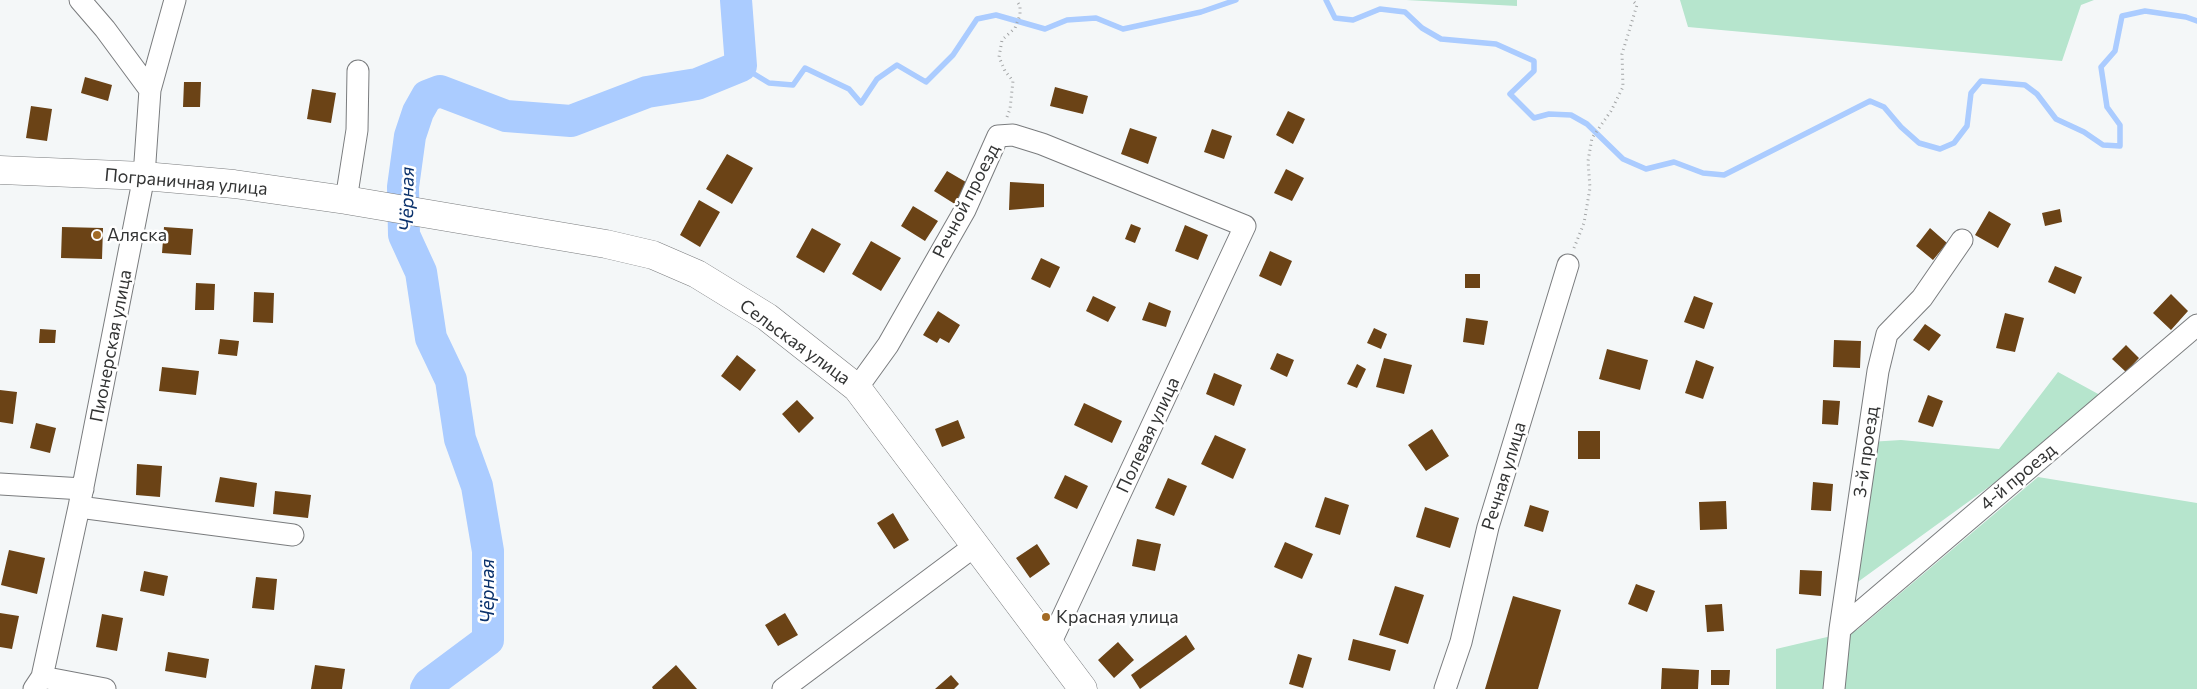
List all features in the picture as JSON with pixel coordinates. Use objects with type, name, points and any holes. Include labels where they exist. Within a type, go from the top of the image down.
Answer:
[{"type":"main road","name":"Пограничная улица","points":[[0,170],[144,176],[234,184],[359,202]]},
{"type":"main road","name":"Сельская улица","points":[[359,202],[606,244],[653,255],[697,274],[767,317],[857,388],[1083,689]]},
{"type":"street","points":[[80,0],[106,29],[150,90]]},
{"type":"street","name":"Пионерская улица","points":[[38,683],[81,498],[144,176],[150,90],[175,0]]},
{"type":"street","points":[[358,71],[359,202]]},
{"type":"street","name":"Речной проезд","points":[[857,388],[888,345],[965,210],[998,136],[1013,134],[1042,144],[1245,226]]},
{"type":"street","name":"Полевая улица","points":[[1050,644],[1245,226]]},
{"type":"street","name":"3-й проезд","points":[[1834,689],[1840,629],[1878,372],[1888,334],[1922,298],[1962,240]]},
{"type":"street","name":"Речная улица","points":[[1445,689],[1460,642],[1488,527],[1568,265]]},
{"type":"street","name":"4-й проезд","points":[[1840,629],[2197,324]]},
{"type":"street","points":[[0,484],[293,535]]},
{"type":"street","points":[[783,689],[976,545]]},
{"type":"street","points":[[38,683],[105,689]]},
{"type":"path","points":[[1010,110],[1013,81],[1005,71],[1000,57],[1002,40],[1015,28],[1020,14],[1020,6],[1016,0]]},
{"type":"path","points":[[1568,265],[1584,223],[1590,188],[1588,161],[1592,138],[1623,87],[1622,54],[1637,5],[1632,0]]},
{"type":"green space","points":[[1406,0],[1517,0],[1517,6]]},
{"type":"green space","points":[[1680,0],[2094,0],[2081,5],[2062,61],[1688,27]]},
{"type":"green space","points":[[2058,372],[2100,395],[2030,457],[1844,592],[1869,442],[1901,440],[1999,449]]},
{"type":"green space","points":[[2038,477],[2197,503],[2197,689],[1776,689],[1776,649],[1857,630]]},
{"type":"building","points":[[85,77],[112,85],[108,101],[81,93]]},
{"type":"building","points":[[184,82],[201,82],[200,107],[183,107]]},
{"type":"building","points":[[1055,87],[1088,96],[1083,114],[1050,106]]},
{"type":"building","points":[[312,89],[336,93],[331,123],[307,119]]},
{"type":"building","points":[[31,106],[52,109],[47,141],[26,138]]},
{"type":"building","points":[[1288,111],[1305,119],[1293,144],[1276,135]]},
{"type":"building","points":[[1130,128],[1157,137],[1148,164],[1121,154]]},
{"type":"building","points":[[1212,129],[1232,136],[1224,159],[1204,152]]},
{"type":"building","points":[[727,154],[753,168],[732,204],[706,189]]},
{"type":"building","points":[[1286,169],[1304,178],[1292,201],[1274,193]]},
{"type":"building","points":[[947,171],[971,185],[958,206],[934,191]]},
{"type":"building","points":[[1010,182],[1044,184],[1044,207],[1009,210]]},
{"type":"building","points":[[699,200],[720,212],[700,247],[680,235]]},
{"type":"building","points":[[913,206],[938,221],[925,241],[901,226]]},
{"type":"building","points":[[2060,209],[2062,222],[2045,226],[2042,213]]},
{"type":"building","points":[[1989,211],[2011,224],[1998,248],[1975,235]]},
{"type":"building","points":[[1131,224],[1141,228],[1135,243],[1125,239]]},
{"type":"building","points":[[1185,225],[1208,235],[1198,260],[1175,251]]},
{"type":"building","points":[[62,227],[103,228],[102,259],[61,258]]},
{"type":"building","points":[[164,227],[193,229],[191,255],[162,253]]},
{"type":"building","points":[[812,228],[841,244],[824,273],[796,257]]},
{"type":"building","points":[[1930,228],[1947,243],[1933,260],[1916,246]]},
{"type":"building","points":[[871,241],[901,258],[881,291],[852,274]]},
{"type":"building","points":[[1270,251],[1292,261],[1281,286],[1259,276]]},
{"type":"building","points":[[1041,258],[1060,267],[1050,288],[1031,279]]},
{"type":"building","points":[[2055,266],[2082,277],[2075,294],[2048,282]]},
{"type":"building","points":[[1465,274],[1480,274],[1480,288],[1465,288]]},
{"type":"building","points":[[196,283],[215,284],[214,310],[195,310]]},
{"type":"building","points":[[254,292],[274,293],[273,323],[253,322]]},
{"type":"building","points":[[2171,294],[2188,311],[2171,330],[2153,313]]},
{"type":"building","points":[[1093,296],[1116,307],[1108,322],[1086,311]]},
{"type":"building","points":[[1694,296],[1713,303],[1704,329],[1684,322]]},
{"type":"building","points":[[1149,302],[1171,311],[1166,327],[1142,320]]},
{"type":"building","points":[[938,311],[960,325],[949,343],[940,338],[937,343],[923,335]]},
{"type":"building","points":[[2005,313],[2024,318],[2015,352],[1996,348]]},
{"type":"building","points":[[1466,318],[1488,321],[1484,345],[1463,342]]},
{"type":"building","points":[[1925,324],[1941,335],[1929,351],[1913,340]]},
{"type":"building","points":[[1374,328],[1387,334],[1381,349],[1367,343]]},
{"type":"building","points":[[40,329],[56,330],[55,343],[39,343]]},
{"type":"building","points":[[220,339],[239,341],[237,356],[218,354]]},
{"type":"building","points":[[1834,340],[1861,341],[1860,368],[1833,367]]},
{"type":"building","points":[[2126,345],[2139,358],[2126,372],[2112,359]]},
{"type":"building","points":[[1607,349],[1648,360],[1640,390],[1599,379]]},
{"type":"building","points":[[1277,353],[1294,360],[1287,377],[1270,369]]},
{"type":"building","points":[[737,355],[756,370],[740,391],[721,376]]},
{"type":"building","points":[[1384,358],[1412,365],[1404,394],[1376,387]]},
{"type":"building","points":[[1696,360],[1714,367],[1703,399],[1685,393]]},
{"type":"building","points":[[1357,364],[1366,369],[1357,388],[1347,384]]},
{"type":"building","points":[[162,367],[199,371],[196,395],[159,391]]},
{"type":"building","points":[[1214,373],[1242,385],[1234,406],[1206,394]]},
{"type":"building","points":[[0,390],[17,392],[13,424],[0,422]]},
{"type":"building","points":[[1928,395],[1943,401],[1933,427],[1918,422]]},
{"type":"building","points":[[797,400],[814,418],[799,433],[782,414]]},
{"type":"building","points":[[1823,400],[1840,401],[1838,425],[1822,424]]},
{"type":"building","points":[[1084,403],[1122,421],[1112,443],[1074,425]]},
{"type":"building","points":[[958,420],[965,438],[942,447],[935,429]]},
{"type":"building","points":[[36,423],[56,428],[50,453],[30,448]]},
{"type":"building","points":[[1432,429],[1449,456],[1426,471],[1408,445]]},
{"type":"building","points":[[1578,431],[1600,431],[1600,459],[1578,459]]},
{"type":"building","points":[[1215,435],[1246,449],[1233,479],[1201,464]]},
{"type":"building","points":[[137,464],[162,466],[160,497],[136,495]]},
{"type":"building","points":[[1065,475],[1088,486],[1077,509],[1054,498]]},
{"type":"building","points":[[220,477],[257,483],[254,507],[215,502]]},
{"type":"building","points":[[1168,478],[1187,486],[1174,516],[1155,508]]},
{"type":"building","points":[[1813,482],[1833,484],[1831,511],[1811,510]]},
{"type":"building","points":[[275,491],[311,495],[308,518],[273,514]]},
{"type":"building","points":[[1325,497],[1349,505],[1340,535],[1315,527]]},
{"type":"building","points":[[1726,501],[1727,529],[1700,530],[1699,502]]},
{"type":"building","points":[[1530,505],[1549,511],[1543,532],[1524,526]]},
{"type":"building","points":[[1425,507],[1459,518],[1450,548],[1416,537]]},
{"type":"building","points":[[893,513],[909,540],[894,549],[877,523]]},
{"type":"building","points":[[1137,539],[1161,544],[1155,571],[1132,566]]},
{"type":"building","points":[[1285,542],[1313,554],[1302,579],[1274,567]]},
{"type":"building","points":[[1037,544],[1050,564],[1030,578],[1016,558]]},
{"type":"building","points":[[9,550],[45,558],[37,594],[1,585]]},
{"type":"building","points":[[1800,570],[1822,571],[1821,596],[1799,594]]},
{"type":"building","points":[[144,571],[168,576],[164,596],[140,591]]},
{"type":"building","points":[[256,577],[277,579],[274,610],[252,608]]},
{"type":"building","points":[[1636,584],[1655,591],[1647,612],[1628,604]]},
{"type":"building","points":[[1395,586],[1424,595],[1408,644],[1379,635]]},
{"type":"building","points":[[1513,596],[1561,610],[1538,689],[1485,689]]},
{"type":"building","points":[[1722,604],[1724,631],[1707,632],[1705,605]]},
{"type":"building","points":[[0,613],[19,616],[12,649],[0,647]]},
{"type":"building","points":[[785,613],[798,635],[778,646],[765,625]]},
{"type":"building","points":[[102,614],[123,618],[117,651],[96,647]]},
{"type":"building","points":[[1186,635],[1195,649],[1140,689],[1131,675]]},
{"type":"building","points":[[1353,639],[1396,650],[1390,671],[1348,660]]},
{"type":"building","points":[[1118,642],[1134,660],[1114,678],[1098,660]]},
{"type":"building","points":[[168,652],[209,659],[206,678],[165,671]]},
{"type":"building","points":[[1298,654],[1312,658],[1303,688],[1289,684]]},
{"type":"building","points":[[315,665],[345,669],[342,689],[311,689]]},
{"type":"building","points":[[676,665],[697,689],[653,689],[652,687]]},
{"type":"building","points":[[1662,668],[1699,670],[1698,689],[1661,689]]},
{"type":"building","points":[[1711,670],[1730,670],[1729,685],[1711,685]]},
{"type":"building","points":[[951,675],[959,684],[954,689],[935,689]]},
{"type":"waterway","name":"Чёрная","points":[[426,689],[429,684],[488,640],[488,551],[477,486],[460,439],[451,380],[431,338],[421,272],[404,235],[403,187],[410,136],[418,112],[427,96],[440,91],[506,116],[571,121],[647,92],[697,84],[741,66],[736,0]]},
{"type":"waterway","points":[[741,66],[769,83],[793,85],[805,68],[849,89],[861,103],[877,79],[897,65],[926,82],[953,55],[977,19],[996,15],[1045,29],[1067,20],[1096,18],[1123,29],[1201,12],[1236,0]]},
{"type":"waterway","points":[[1326,0],[1335,18],[1353,20],[1380,9],[1405,12],[1422,28],[1441,39],[1496,44],[1534,61],[1534,71],[1510,94],[1534,118],[1549,114],[1571,115],[1587,124],[1623,159],[1646,169],[1674,162],[1703,173],[1724,175],[1870,101],[1884,107],[1901,127],[1919,143],[1940,149],[1954,143],[1967,126],[1971,93],[1981,81],[2025,85],[2037,94],[2056,119],[2084,132],[2103,145],[2120,146],[2120,125],[2107,107],[2101,67],[2115,51],[2122,16],[2145,11],[2186,17],[2197,21]]},
{"type":"place","name":"Аляска","points":[[97,235]]},
{"type":"place","name":"Красная улица","points":[[1046,617]]}]
